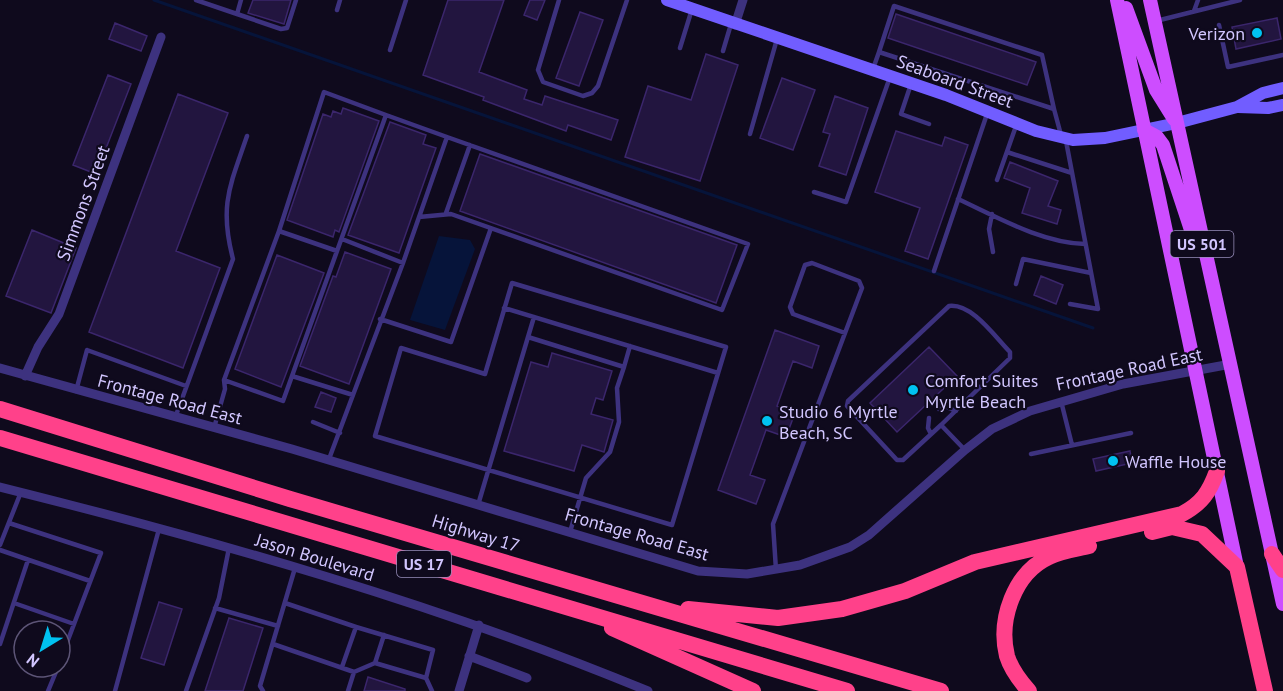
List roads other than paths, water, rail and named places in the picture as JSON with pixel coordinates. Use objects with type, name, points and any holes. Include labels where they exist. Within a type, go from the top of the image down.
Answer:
[{"type":"highway","name":"Highway 17","points":[[0,409],[941,691]]},
{"type":"highway","name":"US 17","points":[[0,438],[847,691]]},
{"type":"highway","points":[[648,605],[778,618],[842,609],[905,591],[975,562],[1182,514],[1197,506],[1208,495],[1217,471]]},
{"type":"highway","points":[[1029,691],[1007,657],[1006,623],[1019,582],[1049,556],[1172,528],[1202,534],[1237,567]]},
{"type":"highway","points":[[1272,554],[1283,570]]},
{"type":"highway","name":"US 501","points":[[1237,567],[1265,691]]},
{"type":"highway","points":[[568,607],[634,639],[753,691]]},
{"type":"main road","name":"US 501","points":[[1117,0],[1237,567]]},
{"type":"main road","points":[[1124,0],[1155,90],[1177,123]]},
{"type":"main road","name":"US 501","points":[[1150,0],[1283,604]]},
{"type":"main road","points":[[1144,130],[1157,137],[1167,154],[1190,229],[1211,280]]},
{"type":"street","name":"Seaboard Street","points":[[667,0],[1064,138],[1091,140],[1177,123],[1237,107],[1263,93],[1283,88]]},
{"type":"street","points":[[733,24],[743,0]]},
{"type":"street","name":"Simmons Street","points":[[25,376],[38,347],[59,314],[161,37]]},
{"type":"street","name":"Seaboard Street","points":[[1237,107],[1268,108],[1283,105]]},
{"type":"street","name":"Frontage Road East","points":[[0,368],[328,460],[698,571],[747,574],[800,565],[850,547],[869,535],[964,450],[992,429],[1030,411],[1061,400],[1123,384],[1231,364]]},
{"type":"street","name":"Jason Boulevard","points":[[0,487],[229,548],[479,625],[648,691]]},
{"type":"street","points":[[459,691],[479,625]]},
{"type":"street","points":[[469,656],[527,678]]},
{"type":"lane","points":[[196,0],[284,29],[296,0]]},
{"type":"lane","points":[[237,14],[241,0]]},
{"type":"lane","points":[[337,10],[340,0]]},
{"type":"lane","points":[[390,50],[405,0]]},
{"type":"lane","points":[[559,0],[538,70],[539,76],[543,82],[583,96],[592,93],[598,86],[627,0]]},
{"type":"lane","points":[[1193,13],[1198,0]]},
{"type":"lane","points":[[1154,21],[1193,13],[1207,6],[1240,0]]},
{"type":"lane","points":[[873,71],[894,6],[1042,55],[1072,172],[1098,309],[1070,304]]},
{"type":"lane","points":[[680,48],[692,9]]},
{"type":"lane","points":[[723,51],[733,24]]},
{"type":"lane","points":[[1219,25],[1228,67],[1283,55]]},
{"type":"lane","points":[[750,134],[777,39]]},
{"type":"lane","points":[[879,52],[1054,109]]},
{"type":"lane","points":[[814,192],[846,202],[890,77]]},
{"type":"lane","points":[[911,84],[901,114],[929,124]]},
{"type":"lane","points":[[214,428],[225,389],[224,380],[279,231],[324,92],[748,244],[722,310],[446,213],[419,217]]},
{"type":"lane","points":[[933,271],[987,111]]},
{"type":"lane","points":[[224,380],[283,401],[386,115]]},
{"type":"lane","points":[[997,180],[1017,123]]},
{"type":"lane","points":[[175,418],[233,259],[227,234],[226,196],[247,136]]},
{"type":"lane","points":[[328,460],[403,263],[447,137]]},
{"type":"lane","points":[[446,213],[471,145]]},
{"type":"lane","points":[[1007,152],[1072,172]]},
{"type":"lane","points":[[958,200],[1068,244],[1085,244]]},
{"type":"lane","points":[[992,214],[989,229],[993,252]]},
{"type":"lane","points":[[380,319],[451,342],[491,228]]},
{"type":"lane","points":[[279,231],[337,251]]},
{"type":"lane","points":[[342,239],[403,263]]},
{"type":"lane","points":[[1016,284],[1023,259],[1091,273]]},
{"type":"lane","points":[[776,570],[773,524],[862,288],[859,281],[812,263],[805,265],[790,307],[793,314],[845,333]]},
{"type":"lane","points":[[512,283],[726,348],[718,373],[672,525],[375,436],[401,348],[485,374],[512,283]]},
{"type":"lane","points":[[949,306],[954,306],[967,309],[1010,352],[1010,358],[956,411],[903,460],[897,460],[849,411],[848,401],[949,306]]},
{"type":"lane","points":[[504,308],[718,373]]},
{"type":"lane","points":[[478,505],[534,317]]},
{"type":"lane","points":[[528,338],[624,367]]},
{"type":"lane","points":[[570,532],[586,478],[610,452],[619,422],[617,388],[630,346]]},
{"type":"lane","points":[[76,391],[87,350],[186,386]]},
{"type":"lane","points":[[292,376],[353,395]]},
{"type":"lane","points":[[1061,400],[1072,445]]},
{"type":"lane","points":[[939,409],[944,406],[956,411]]},
{"type":"lane","points":[[929,418],[928,428],[931,434]]},
{"type":"lane","points":[[313,422],[340,433]]},
{"type":"lane","points":[[941,425],[964,450]]},
{"type":"lane","points":[[1031,454],[1131,433]]},
{"type":"lane","points":[[0,545],[21,492]]},
{"type":"lane","points":[[9,523],[101,553],[72,629]]},
{"type":"lane","points":[[115,691],[159,529]]},
{"type":"lane","points":[[186,691],[215,608],[229,548]]},
{"type":"lane","points":[[0,550],[90,581]]},
{"type":"lane","points":[[0,644],[28,560]]},
{"type":"lane","points":[[263,691],[260,686],[295,568]]},
{"type":"lane","points":[[14,603],[74,624]]},
{"type":"lane","points":[[285,603],[433,650],[426,678],[432,691]]},
{"type":"lane","points":[[215,608],[278,626]]},
{"type":"lane","points":[[342,667],[356,627]]},
{"type":"lane","points":[[375,663],[384,635]]},
{"type":"lane","points":[[273,644],[354,672],[375,663],[426,678]]},
{"type":"lane","points":[[348,691],[354,672]]},
{"type":"water","points":[[439,236],[470,240],[475,249],[445,330],[410,320]]},
{"type":"waterway","points":[[154,0],[1093,328]]},
{"type":"place","name":"Verizon","points":[[1257,33]]},
{"type":"place","name":"Comfort Suites Myrtle Beach","points":[[913,390]]},
{"type":"place","name":"Studio 6 Myrtle Beach, SC","points":[[767,421]]},
{"type":"place","name":"Waffle House","points":[[1113,461]]}]
